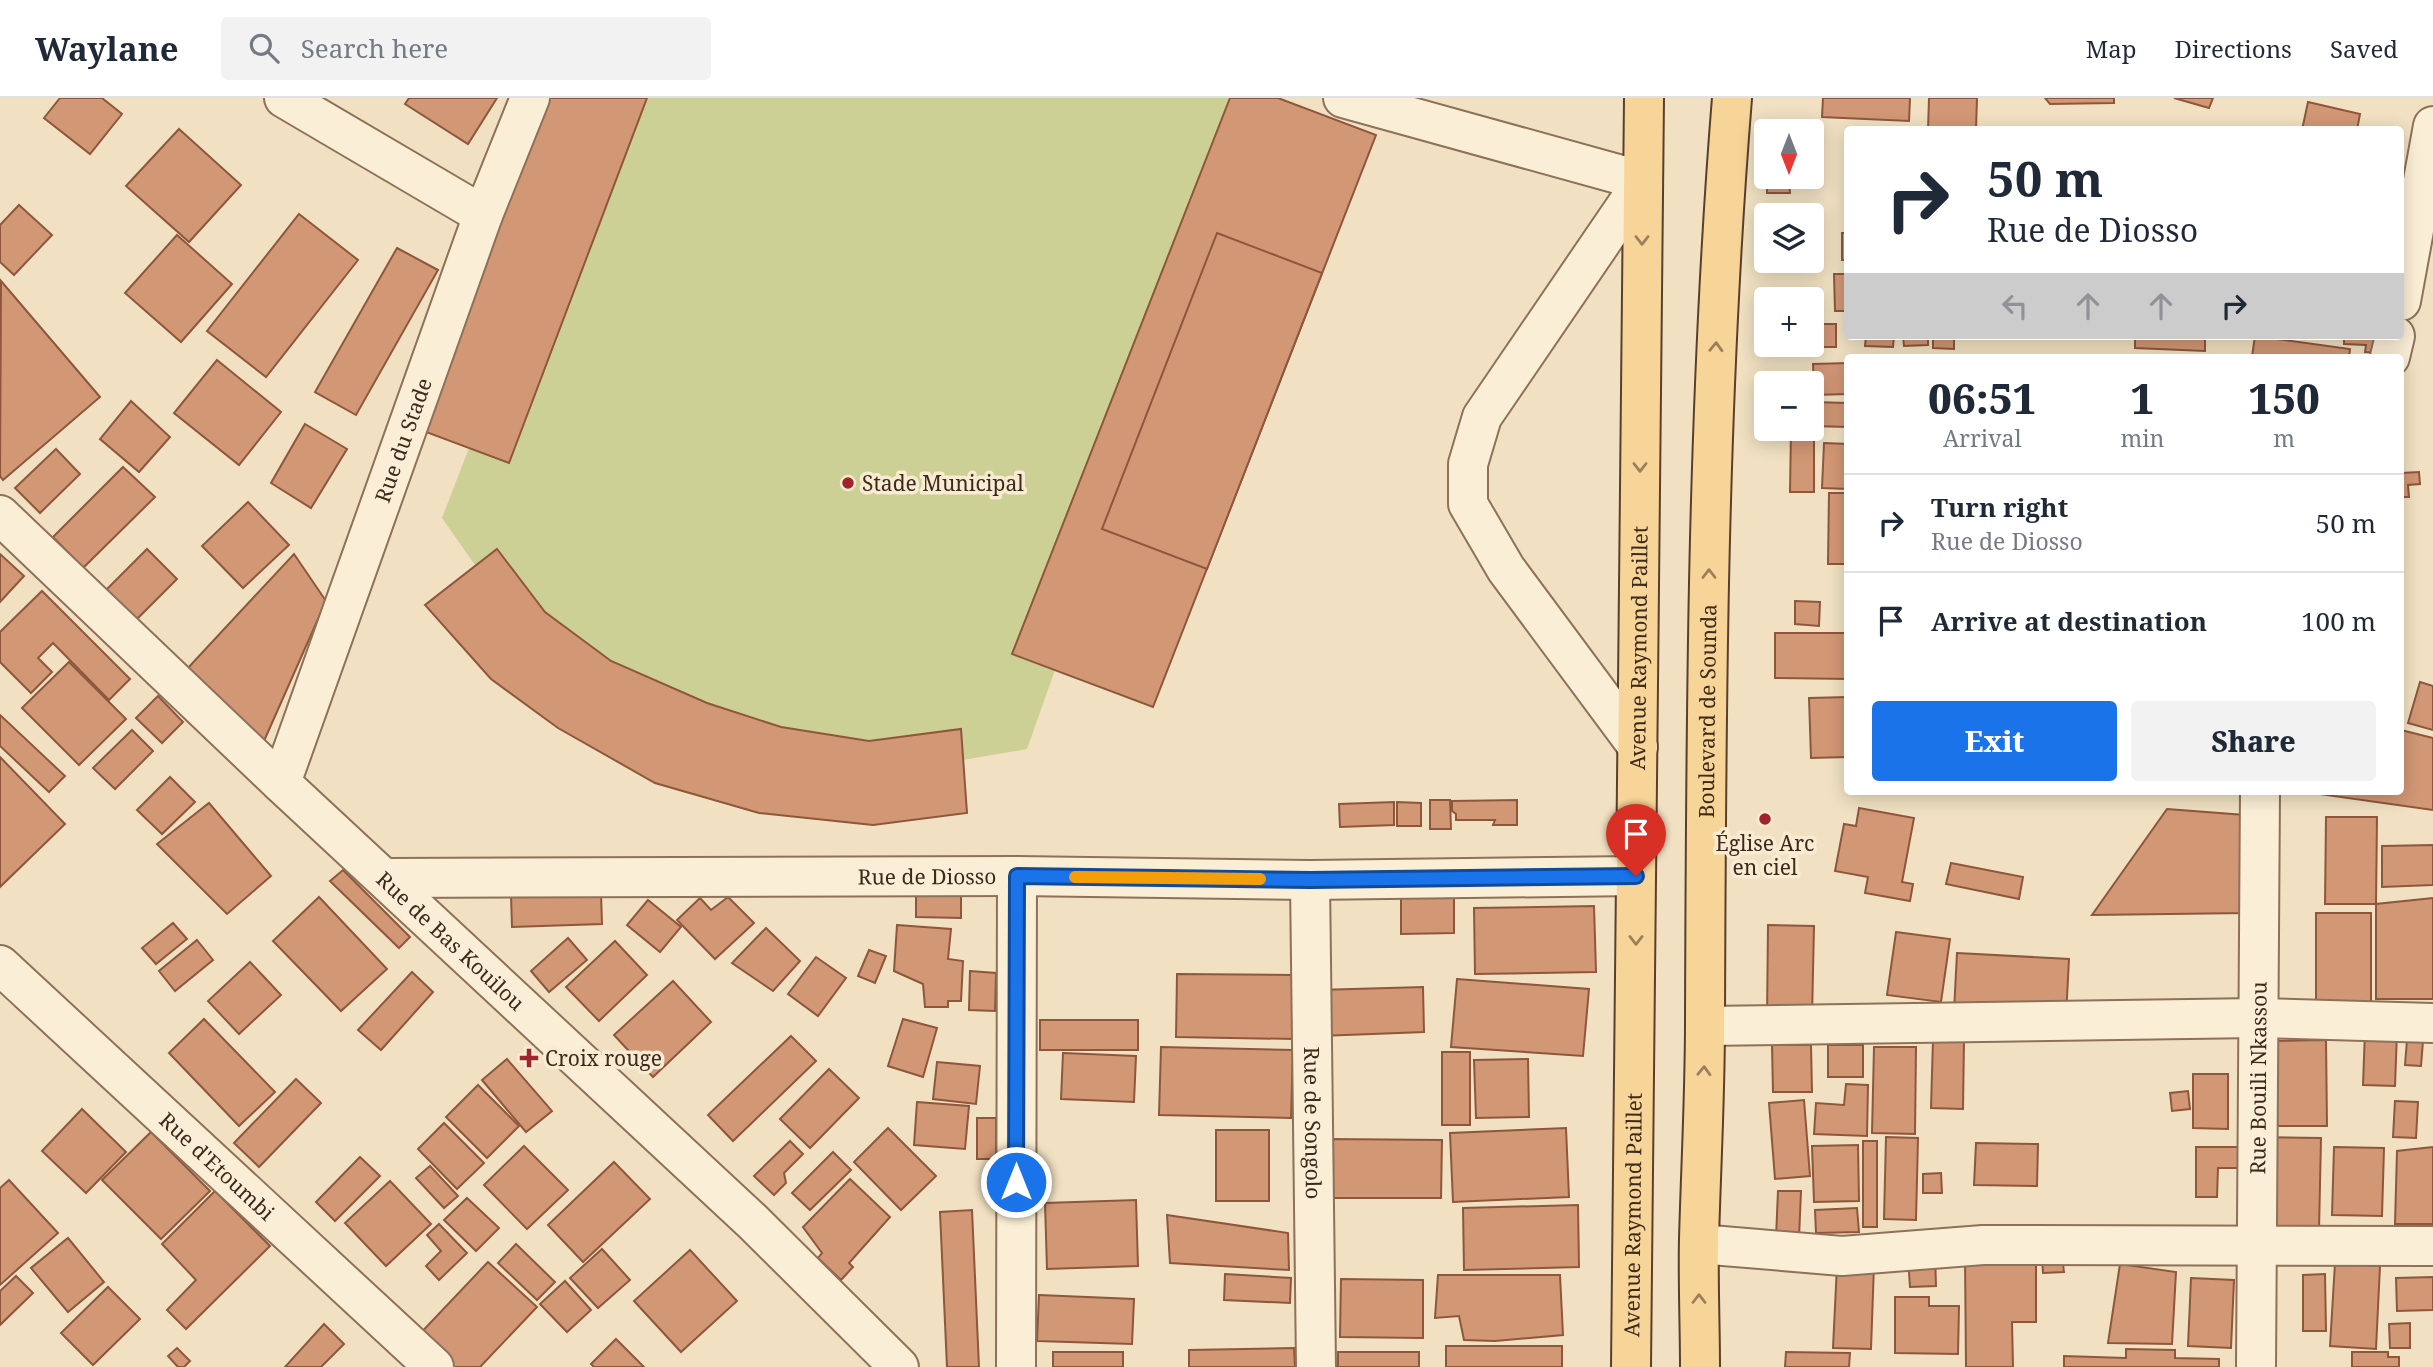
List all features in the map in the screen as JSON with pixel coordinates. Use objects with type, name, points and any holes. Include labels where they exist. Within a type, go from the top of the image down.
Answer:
[{"type":"main road","name":"Avenue Raymond Paillet","points":[[1631,1367],[1644,98]]},
{"type":"main road","name":"Boulevard de Sounda","points":[[1700,1367],[1699,1244],[1705,1026],[1709,497],[1720,245],[1732,98]]},
{"type":"street","points":[[284,98],[483,215]]},
{"type":"street","name":"Rue du Stade","points":[[281,783],[483,215],[530,98]]},
{"type":"street","points":[[1343,98],[1643,181],[1482,417],[1468,464],[1468,503],[1506,569],[1638,747]]},
{"type":"street","points":[[2404,285],[2433,126]]},
{"type":"street","name":"Rue de Bas Kouilou","points":[[0,515],[281,783],[752,1221],[899,1367]]},
{"type":"street","name":"Rue Bouili Nkassou","points":[[2256,1367],[2260,795]]},
{"type":"street","points":[[1016,1367],[1017,876]]},
{"type":"street","name":"Rue de Diosso","points":[[386,878],[1017,876],[1310,880],[1636,876]]},
{"type":"street","name":"Rue de Songolo","points":[[1310,880],[1315,1367]]},
{"type":"street","name":"Rue d'Etoumbi","points":[[0,965],[434,1367]]},
{"type":"street","points":[[1705,1026],[2258,1018],[2433,1023]]},
{"type":"street","points":[[1699,1244],[1842,1256],[1983,1245],[2433,1246]]},
{"type":"green space","name":"Stade Municipal","points":[[544,98],[1279,98],[1376,135],[1153,707],[1055,670],[1027,749],[963,760],[967,813],[873,825],[655,783],[558,728],[491,679],[425,605],[475,565],[442,518],[469,448]]},
{"type":"building","points":[[60,98],[102,98],[122,114],[90,154],[44,118]]},
{"type":"building","points":[[409,98],[497,98],[468,144],[405,104]]},
{"type":"building","points":[[544,98],[647,98],[509,463],[418,429]]},
{"type":"building","points":[[1230,98],[1278,98],[1376,135],[1153,707],[1012,654]]},
{"type":"building","points":[[1823,98],[1910,98],[1909,121],[1822,117]]},
{"type":"building","points":[[1929,98],[1977,98],[1976,126],[1928,126]]},
{"type":"building","points":[[2045,98],[2114,98],[2114,103],[2050,104]]},
{"type":"building","points":[[2174,98],[2213,98],[2209,108]]},
{"type":"building","points":[[2308,102],[2360,114],[2358,126],[2303,126]]},
{"type":"building","points":[[179,129],[241,185],[189,242],[126,186]]},
{"type":"building","points":[[1767,189],[1790,189],[1790,193],[1767,193]]},
{"type":"building","points":[[19,205],[52,235],[14,275],[0,262],[0,225]]},
{"type":"building","points":[[299,214],[358,260],[266,377],[207,331]]},
{"type":"building","points":[[1217,233],[1322,273],[1207,569],[1102,529]]},
{"type":"building","points":[[1842,233],[1844,233],[1844,260]]},
{"type":"building","points":[[177,235],[232,284],[181,342],[125,293]]},
{"type":"building","points":[[397,248],[438,270],[356,415],[315,392]]},
{"type":"building","points":[[1834,274],[1844,274],[1844,311],[1835,311]]},
{"type":"building","points":[[1,281],[100,397],[3,480],[0,476]]},
{"type":"building","points":[[1824,324],[1836,324],[1836,347],[1824,347]]},
{"type":"building","points":[[1866,340],[1894,340],[1893,347],[1865,346]]},
{"type":"building","points":[[1903,340],[1928,340],[1928,345],[1904,346]]},
{"type":"building","points":[[1933,340],[1954,340],[1954,349],[1933,348]]},
{"type":"building","points":[[2135,340],[2205,340],[2205,351],[2135,348]]},
{"type":"building","points":[[2254,340],[2284,340],[2350,349],[2349,354],[2252,354]]},
{"type":"building","points":[[2344,340],[2382,340],[2381,353],[2365,352],[2366,345],[2344,344]]},
{"type":"building","points":[[217,360],[281,412],[239,465],[174,413]]},
{"type":"building","points":[[1844,363],[1844,394],[1824,395],[1824,371],[1813,371],[1813,364]]},
{"type":"building","points":[[131,401],[170,437],[139,472],[100,439]]},
{"type":"building","points":[[1824,402],[1844,403],[1844,427],[1824,426]]},
{"type":"building","points":[[305,424],[347,449],[311,508],[271,483]]},
{"type":"building","points":[[1791,441],[1814,441],[1814,492],[1790,492]]},
{"type":"building","points":[[1824,443],[1844,444],[1844,489],[1822,488]]},
{"type":"building","points":[[56,449],[80,474],[40,513],[15,488]]},
{"type":"building","points":[[123,467],[155,497],[83,568],[53,537]]},
{"type":"building","points":[[2419,472],[2420,484],[2408,485],[2409,497],[2404,497],[2404,473]]},
{"type":"building","points":[[1829,493],[1844,493],[1844,564],[1828,564]]},
{"type":"building","points":[[248,502],[289,545],[243,588],[202,546]]},
{"type":"building","points":[[147,549],[177,579],[136,620],[106,590]]},
{"type":"building","points":[[497,549],[545,612],[611,661],[707,703],[781,727],[869,741],[961,729],[967,813],[873,825],[759,813],[655,783],[558,728],[491,679],[425,605]]},
{"type":"building","points":[[0,554],[24,576],[0,602]]},
{"type":"building","points":[[294,554],[326,601],[264,741],[187,669]]},
{"type":"building","points":[[42,591],[130,679],[109,700],[53,643],[38,658],[52,672],[31,693],[0,662],[0,632]]},
{"type":"building","points":[[1795,601],[1820,602],[1819,626],[1795,624]]},
{"type":"building","points":[[1775,633],[1844,633],[1844,679],[1775,678]]},
{"type":"building","points":[[69,662],[126,719],[79,765],[22,708]]},
{"type":"building","points":[[2420,682],[2433,686],[2433,730],[2408,723]]},
{"type":"building","points":[[158,696],[183,722],[162,743],[136,718]]},
{"type":"building","points":[[1844,697],[1844,757],[1811,758],[1809,698]]},
{"type":"building","points":[[0,715],[65,776],[49,792],[0,746]]},
{"type":"building","points":[[132,730],[153,751],[115,789],[93,768]]},
{"type":"building","points":[[2404,731],[2433,738],[2433,810],[2326,795],[2404,795]]},
{"type":"building","points":[[0,757],[65,824],[0,887]]},
{"type":"building","points":[[170,777],[195,802],[162,834],[137,810]]},
{"type":"building","points":[[1430,800],[1450,800],[1451,829],[1430,829]]},
{"type":"building","points":[[1517,800],[1517,825],[1493,825],[1495,820],[1456,820],[1456,814],[1452,811],[1452,801]]},
{"type":"building","points":[[1394,802],[1394,825],[1340,827],[1339,804]]},
{"type":"building","points":[[1397,802],[1421,803],[1421,826],[1397,826]]},
{"type":"building","points":[[209,803],[271,876],[227,914],[157,844]]},
{"type":"building","points":[[1859,808],[1914,818],[1902,882],[1913,884],[1910,901],[1865,893],[1868,877],[1835,871],[1844,824],[1856,826]]},
{"type":"building","points":[[2167,809],[2258,816],[2247,913],[2092,915]]},
{"type":"building","points":[[2326,817],[2377,817],[2376,904],[2325,904]]},
{"type":"building","points":[[2433,845],[2433,885],[2382,887],[2382,846]]},
{"type":"building","points":[[1951,863],[2023,877],[2019,899],[1946,884]]},
{"type":"building","points":[[343,870],[410,937],[399,948],[330,881]]},
{"type":"building","points":[[1454,885],[1454,933],[1401,934],[1401,889]]},
{"type":"building","points":[[601,893],[602,924],[512,927],[511,895]]},
{"type":"building","points":[[916,895],[961,896],[961,918],[916,917]]},
{"type":"building","points":[[319,897],[387,969],[341,1011],[273,941]]},
{"type":"building","points":[[728,897],[754,923],[715,959],[677,920],[700,898],[711,910]]},
{"type":"building","points":[[2433,898],[2433,999],[2376,999],[2376,904]]},
{"type":"building","points":[[648,900],[681,927],[660,952],[627,925]]},
{"type":"building","points":[[1594,906],[1596,972],[1475,974],[1474,908]]},
{"type":"building","points":[[2316,913],[2371,913],[2371,1003],[2316,1003]]},
{"type":"building","points":[[173,923],[187,939],[156,964],[142,948]]},
{"type":"building","points":[[897,925],[951,929],[948,959],[963,961],[961,1001],[948,1001],[948,1007],[925,1007],[923,984],[894,971]]},
{"type":"building","points":[[1768,925],[1814,926],[1812,1018],[1767,1018]]},
{"type":"building","points":[[766,928],[800,961],[773,991],[732,963]]},
{"type":"building","points":[[1896,932],[1950,939],[1941,1002],[1887,995]]},
{"type":"building","points":[[568,938],[587,960],[549,992],[531,971]]},
{"type":"building","points":[[197,940],[213,960],[175,991],[159,971]]},
{"type":"building","points":[[615,941],[647,975],[599,1021],[566,987]]},
{"type":"building","points":[[869,950],[886,956],[875,983],[858,976]]},
{"type":"building","points":[[1957,953],[2069,959],[2066,1017],[1954,1011]]},
{"type":"building","points":[[816,957],[846,978],[818,1016],[788,994]]},
{"type":"building","points":[[250,962],[281,995],[239,1034],[208,1001]]},
{"type":"building","points":[[970,971],[996,973],[995,1011],[969,1010]]},
{"type":"building","points":[[412,972],[433,992],[381,1050],[358,1030]]},
{"type":"building","points":[[1177,974],[1295,975],[1294,1039],[1176,1037]]},
{"type":"building","points":[[1457,979],[1589,989],[1583,1056],[1451,1047]]},
{"type":"building","points":[[673,981],[711,1022],[653,1077],[614,1035]]},
{"type":"building","points":[[1423,987],[1424,1032],[1320,1036],[1318,990]]},
{"type":"building","points":[[204,1019],[275,1092],[239,1126],[169,1053]]},
{"type":"building","points":[[903,1019],[937,1028],[923,1077],[888,1066]]},
{"type":"building","points":[[1040,1020],[1138,1020],[1138,1050],[1040,1050]]},
{"type":"building","points":[[2365,1031],[2397,1032],[2395,1086],[2363,1085]]},
{"type":"building","points":[[791,1036],[816,1061],[733,1141],[708,1115]]},
{"type":"building","points":[[1933,1039],[1964,1039],[1963,1109],[1931,1108]]},
{"type":"building","points":[[2326,1040],[2327,1126],[2271,1126],[2270,1041]]},
{"type":"building","points":[[2407,1040],[2423,1041],[2421,1066],[2405,1065]]},
{"type":"building","points":[[1772,1045],[1811,1045],[1812,1092],[1773,1092]]},
{"type":"building","points":[[1828,1045],[1863,1045],[1863,1077],[1828,1077]]},
{"type":"building","points":[[1161,1047],[1293,1050],[1291,1118],[1159,1115]]},
{"type":"building","points":[[1874,1047],[1916,1047],[1915,1134],[1872,1133]]},
{"type":"building","points":[[1442,1052],[1470,1052],[1470,1125],[1442,1125]]},
{"type":"building","points":[[1063,1053],[1136,1056],[1134,1102],[1061,1099]]},
{"type":"building","points":[[507,1059],[552,1111],[526,1132],[482,1080]]},
{"type":"building","points":[[1528,1059],[1529,1117],[1476,1118],[1474,1060]]},
{"type":"building","points":[[937,1062],[980,1066],[976,1104],[933,1099]]},
{"type":"building","points":[[829,1069],[859,1098],[810,1148],[780,1119]]},
{"type":"building","points":[[2193,1074],[2228,1074],[2228,1129],[2193,1128]]},
{"type":"building","points":[[296,1079],[321,1103],[259,1167],[234,1143]]},
{"type":"building","points":[[1846,1084],[1868,1085],[1867,1136],[1814,1134],[1816,1103],[1844,1105]]},
{"type":"building","points":[[478,1085],[519,1126],[487,1158],[446,1117]]},
{"type":"building","points":[[2188,1091],[2190,1109],[2172,1111],[2170,1093]]},
{"type":"building","points":[[1804,1100],[1810,1176],[1775,1179],[1769,1103]]},
{"type":"building","points":[[2395,1101],[2418,1102],[2416,1138],[2393,1137]]},
{"type":"building","points":[[917,1102],[969,1106],[965,1149],[914,1145]]},
{"type":"building","points":[[82,1109],[126,1152],[86,1193],[42,1151]]},
{"type":"building","points":[[977,1118],[996,1118],[996,1159],[977,1159]]},
{"type":"building","points":[[444,1123],[484,1163],[457,1189],[418,1149]]},
{"type":"building","points":[[888,1128],[936,1176],[901,1210],[854,1162]]},
{"type":"building","points":[[1566,1128],[1569,1197],[1453,1202],[1450,1133]]},
{"type":"building","points":[[1216,1130],[1269,1130],[1269,1201],[1216,1201]]},
{"type":"building","points":[[151,1132],[210,1191],[161,1239],[102,1180]]},
{"type":"building","points":[[1886,1137],[1918,1138],[1916,1220],[1884,1219]]},
{"type":"building","points":[[2260,1137],[2321,1138],[2319,1231],[2258,1229]]},
{"type":"building","points":[[1328,1139],[1442,1140],[1441,1198],[1327,1198]]},
{"type":"building","points":[[790,1141],[803,1154],[784,1173],[786,1183],[774,1195],[754,1176]]},
{"type":"building","points":[[1863,1141],[1877,1141],[1877,1227],[1863,1227]]},
{"type":"building","points":[[1976,1143],[2038,1144],[2037,1186],[1974,1185]]},
{"type":"building","points":[[1858,1145],[1859,1201],[1814,1202],[1812,1146]]},
{"type":"building","points":[[524,1146],[568,1190],[527,1229],[484,1185]]},
{"type":"building","points":[[2196,1147],[2247,1147],[2247,1168],[2218,1168],[2217,1197],[2196,1197]]},
{"type":"building","points":[[2334,1147],[2384,1148],[2382,1216],[2332,1215]]},
{"type":"building","points":[[2433,1147],[2433,1224],[2395,1224],[2397,1151]]},
{"type":"building","points":[[833,1152],[851,1170],[810,1210],[792,1193]]},
{"type":"building","points":[[360,1157],[380,1176],[335,1221],[316,1202]]},
{"type":"building","points":[[614,1162],[650,1199],[583,1262],[548,1225]]},
{"type":"building","points":[[430,1166],[458,1196],[444,1208],[416,1178]]},
{"type":"building","points":[[1941,1173],[1942,1193],[1923,1193],[1923,1174]]},
{"type":"building","points":[[850,1179],[890,1217],[849,1263],[853,1267],[841,1280],[818,1258],[822,1253],[803,1227]]},
{"type":"building","points":[[9,1180],[58,1233],[0,1285],[0,1188]]},
{"type":"building","points":[[390,1181],[431,1224],[386,1266],[345,1223]]},
{"type":"building","points":[[215,1191],[270,1246],[186,1329],[167,1310],[196,1280],[162,1244]]},
{"type":"building","points":[[1778,1191],[1801,1191],[1799,1238],[1776,1238]]},
{"type":"building","points":[[467,1198],[499,1228],[476,1251],[444,1220]]},
{"type":"building","points":[[1136,1200],[1138,1266],[1047,1269],[1045,1203]]},
{"type":"building","points":[[1578,1205],[1579,1267],[1464,1270],[1463,1208]]},
{"type":"building","points":[[1857,1208],[1859,1232],[1816,1233],[1815,1210]]},
{"type":"building","points":[[972,1210],[979,1367],[947,1367],[940,1212]]},
{"type":"building","points":[[1167,1215],[1288,1233],[1289,1270],[1170,1263]]},
{"type":"building","points":[[439,1224],[467,1253],[439,1280],[426,1266],[441,1251],[427,1235]]},
{"type":"building","points":[[68,1238],[104,1282],[68,1312],[31,1268]]},
{"type":"building","points":[[516,1244],[555,1282],[537,1300],[498,1263]]},
{"type":"building","points":[[602,1249],[630,1280],[598,1308],[570,1278]]},
{"type":"building","points":[[690,1250],[737,1301],[681,1352],[634,1301]]},
{"type":"building","points":[[1935,1255],[1936,1286],[1910,1287],[1908,1257]]},
{"type":"building","points":[[2062,1256],[2064,1272],[2043,1273],[2042,1257]]},
{"type":"building","points":[[1965,1257],[2036,1257],[2036,1322],[2012,1322],[2013,1367],[1966,1367]]},
{"type":"building","points":[[488,1262],[537,1307],[480,1367],[445,1367],[415,1339]]},
{"type":"building","points":[[2335,1263],[2380,1266],[2376,1349],[2330,1346]]},
{"type":"building","points":[[2120,1264],[2176,1272],[2172,1344],[2108,1343]]},
{"type":"building","points":[[1837,1265],[1874,1265],[1871,1349],[1833,1348]]},
{"type":"building","points":[[1225,1274],[1291,1278],[1290,1303],[1224,1300]]},
{"type":"building","points":[[2325,1274],[2326,1331],[2303,1331],[2303,1275]]},
{"type":"building","points":[[1438,1275],[1560,1275],[1563,1335],[1495,1341],[1464,1340],[1459,1316],[1435,1318]]},
{"type":"building","points":[[16,1276],[33,1293],[0,1325],[0,1291]]},
{"type":"building","points":[[2433,1277],[2433,1310],[2397,1311],[2396,1278]]},
{"type":"building","points":[[2191,1278],[2234,1280],[2231,1348],[2188,1346]]},
{"type":"building","points":[[1341,1279],[1423,1280],[1423,1338],[1340,1337]]},
{"type":"building","points":[[565,1281],[591,1310],[567,1332],[540,1304]]},
{"type":"building","points":[[108,1287],[140,1319],[93,1365],[61,1333]]},
{"type":"building","points":[[1039,1295],[1134,1299],[1132,1344],[1037,1341]]},
{"type":"building","points":[[1895,1297],[1929,1297],[1929,1306],[1959,1306],[1958,1354],[1895,1353]]},
{"type":"building","points":[[2410,1323],[2410,1348],[2390,1348],[2389,1324]]},
{"type":"building","points":[[324,1324],[344,1344],[321,1367],[285,1367]]},
{"type":"building","points":[[616,1339],[644,1367],[594,1367],[591,1364]]},
{"type":"building","points":[[1446,1346],[1562,1346],[1562,1367],[1446,1367]]},
{"type":"building","points":[[177,1348],[190,1361],[184,1367],[178,1367],[168,1356]]},
{"type":"building","points":[[1294,1348],[1295,1367],[1189,1367],[1189,1350]]},
{"type":"building","points":[[2126,1349],[2175,1350],[2175,1358],[2219,1359],[2219,1367],[2064,1367],[2064,1356],[2126,1358]]},
{"type":"building","points":[[1053,1352],[1123,1352],[1123,1367],[1053,1367]]},
{"type":"building","points":[[1338,1352],[1419,1352],[1419,1367],[1338,1367]]},
{"type":"building","points":[[1786,1352],[1850,1353],[1849,1367],[1785,1367]]},
{"type":"building","points":[[2352,1352],[2388,1352],[2388,1357],[2399,1357],[2399,1367],[2352,1367]]},
{"type":"slow traffic","points":[[1075,877],[1260,879]]},
{"type":"place","name":"Stade Municipal","points":[[848,483]]},
{"type":"place","name":"Église Arc en ciel","points":[[1765,819]]},
{"type":"place","name":"Croix rouge","points":[[529,1058]]},
{"type":"route","points":[[1016,1182],[1017,876],[1310,880],[1636,876]]}]
